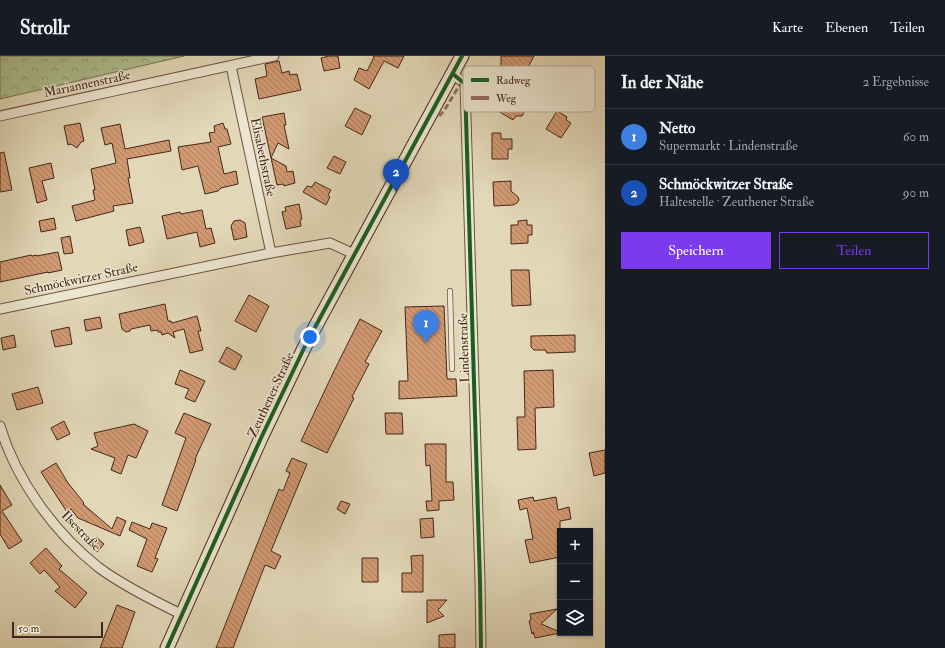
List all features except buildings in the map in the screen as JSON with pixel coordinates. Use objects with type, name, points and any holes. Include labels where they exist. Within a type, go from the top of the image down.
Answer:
[{"type":"main road","points":[[453,74],[462,56]]},
{"type":"main road","name":"Zeuthener Straße","points":[[168,648],[283,392],[313,331],[453,74]]},
{"type":"street","name":"Mariannenstraße","points":[[0,116],[274,56]]},
{"type":"street","name":"Elisabethstraße","points":[[230,66],[270,253]]},
{"type":"street","name":"Lindenstraße","points":[[453,74],[463,82]]},
{"type":"street","name":"Lindenstraße","points":[[467,112],[480,558],[481,648]]},
{"type":"street","name":"Schmöckwitzer Straße","points":[[0,309],[270,253],[330,243],[354,254]]},
{"type":"street","name":"Ilsestraße","points":[[0,426],[16,466],[25,482],[43,508],[72,544],[98,567],[118,580],[183,615]]},
{"type":"lane","points":[[450,291],[452,369]]},
{"type":"green space","points":[[0,56],[184,56],[0,99]]},
{"type":"marked path","points":[[439,116],[444,111],[462,81]]},
{"type":"cycle path","points":[[167,648],[261,438],[307,342],[462,56]]},
{"type":"cycle path","points":[[453,74],[463,82]]},
{"type":"cycle path","points":[[466,112],[481,648]]},
{"type":"place","name":"Schmöckwitzer Straße","points":[[396,192]]},
{"type":"place","name":"Netto","points":[[426,343]]}]
